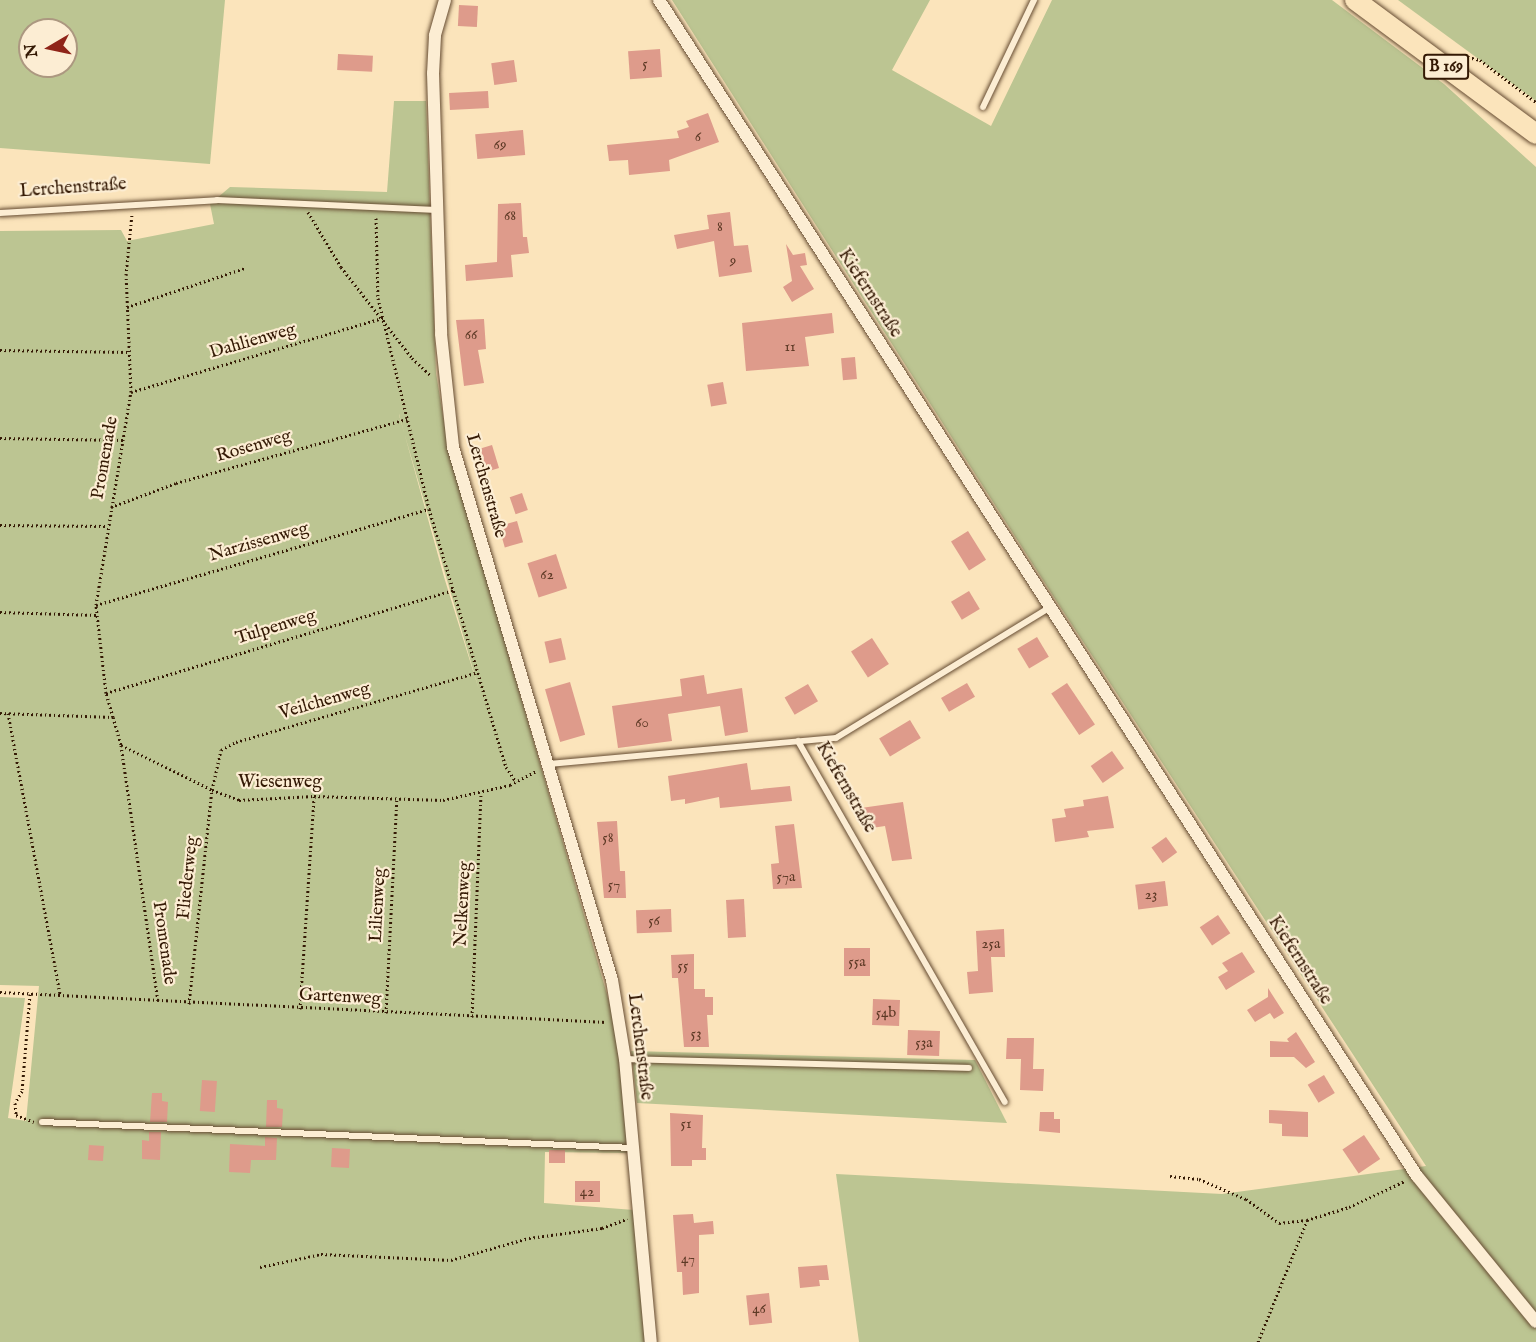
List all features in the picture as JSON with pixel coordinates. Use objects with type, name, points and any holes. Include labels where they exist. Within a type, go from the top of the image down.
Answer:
[{"type":"main road","name":"B 169","points":[[1355,0],[1536,134]]},
{"type":"street","name":"Lerchenstraße","points":[[445,0],[435,36],[433,73],[446,390],[453,447],[612,980],[625,1059],[651,1342]]},
{"type":"street","name":"Kiefernstraße","points":[[659,0],[1417,1176],[1536,1322]]},
{"type":"lane","points":[[983,106],[1034,0]]},
{"type":"lane","name":"Lerchenstraße","points":[[0,213],[134,202],[217,200],[437,210]]},
{"type":"lane","name":"Kiefernstraße","points":[[1005,1102],[798,741],[836,738],[1049,608]]},
{"type":"lane","points":[[549,764],[798,741]]},
{"type":"lane","points":[[625,1059],[969,1068]]},
{"type":"lane","points":[[42,1122],[632,1148]]},
{"type":"path","points":[[1455,54],[1480,60],[1536,102]]},
{"type":"path","name":"Promenade","points":[[113,717],[106,693],[96,604],[131,392],[127,241],[134,202]]},
{"type":"path","points":[[305,204],[312,223],[412,358],[446,390]]},
{"type":"path","points":[[375,207],[378,298],[429,509],[506,767],[516,782]]},
{"type":"path","points":[[127,307],[245,268]]},
{"type":"path","name":"Dahlienweg","points":[[131,392],[383,318]]},
{"type":"path","points":[[0,350],[129,352]]},
{"type":"path","name":"Rosenweg","points":[[111,507],[176,483],[407,419]]},
{"type":"path","points":[[0,438],[123,440]]},
{"type":"path","name":"Narzissenweg","points":[[96,604],[429,509]]},
{"type":"path","points":[[0,525],[108,525]]},
{"type":"path","name":"Tulpenweg","points":[[106,693],[454,590]]},
{"type":"path","points":[[0,612],[97,615]]},
{"type":"path","name":"Veilchenweg","points":[[212,790],[221,750],[236,742],[478,672]]},
{"type":"path","points":[[0,713],[113,717],[121,745]]},
{"type":"path","points":[[8,713],[60,994]]},
{"type":"path","name":"Promenade","points":[[121,745],[158,1003]]},
{"type":"path","name":"Wiesenweg","points":[[121,745],[212,790],[239,800],[314,796],[443,800],[481,793],[516,782],[549,764]]},
{"type":"path","name":"Fliederweg","points":[[189,1004],[212,790]]},
{"type":"path","name":"Nelkenweg","points":[[472,1017],[481,793]]},
{"type":"path","points":[[300,1009],[314,796]]},
{"type":"path","name":"Lilienweg","points":[[386,1013],[397,799]]},
{"type":"path","name":"Gartenweg","points":[[0,992],[60,994],[158,1003],[620,1023]]},
{"type":"path","points":[[30,994],[22,1091],[15,1103],[15,1114],[26,1121],[42,1122]]},
{"type":"path","points":[[1170,1176],[1198,1179],[1246,1199],[1279,1223],[1307,1220],[1349,1207],[1417,1176]]},
{"type":"path","points":[[260,1267],[321,1254],[451,1260],[529,1238],[602,1228],[639,1214]]},
{"type":"path","points":[[1258,1342],[1307,1220]]},
{"type":"green space","points":[[0,0],[225,0],[210,164],[0,148]]},
{"type":"green space","points":[[672,0],[930,0],[892,70],[991,126],[1052,0],[1332,0],[1444,84],[1536,167],[1536,1342],[859,1342],[836,1174],[1222,1194],[1426,1166],[1055,599]]},
{"type":"green space","points":[[1398,0],[1536,0],[1536,101]]},
{"type":"green space","points":[[394,101],[426,101],[436,373],[448,446],[617,1029],[629,1153],[545,1152],[544,1203],[634,1210],[646,1342],[0,1342],[0,997],[25,998],[8,1118],[26,1121],[39,986],[0,985],[0,231],[121,230],[127,241],[214,224],[210,204],[230,187],[387,192]],"holes":[[[404,434],[479,690],[444,577]]]},
{"type":"green space","points":[[631,1051],[975,1060],[1007,1123],[637,1103]]},
{"type":"building","points":[[459,5],[478,6],[477,27],[458,26]]},
{"type":"building","points":[[660,49],[662,77],[630,79],[628,51]]},
{"type":"building","points":[[338,54],[373,56],[372,72],[337,70]]},
{"type":"building","points":[[514,60],[517,82],[494,85],[491,63]]},
{"type":"building","points":[[488,91],[489,108],[450,110],[449,93]]},
{"type":"building","points":[[708,113],[719,142],[669,160],[670,171],[629,175],[628,160],[609,161],[607,145],[679,138],[677,131],[689,127],[686,121]]},
{"type":"building","points":[[523,130],[525,155],[477,159],[475,134]]},
{"type":"building","points":[[521,203],[523,237],[527,237],[529,253],[511,255],[513,277],[466,281],[465,265],[497,262],[498,204]]},
{"type":"building","points":[[730,212],[734,246],[748,245],[752,272],[719,277],[714,241],[677,249],[674,235],[709,229],[707,215]]},
{"type":"building","points":[[786,244],[793,255],[805,253],[807,265],[800,266],[814,289],[792,302],[783,287],[792,281]]},
{"type":"building","points":[[832,313],[834,333],[805,337],[809,366],[746,371],[742,323]]},
{"type":"building","points":[[484,319],[486,349],[478,350],[484,383],[464,386],[456,320]]},
{"type":"building","points":[[855,357],[857,379],[843,380],[841,358]]},
{"type":"building","points":[[723,382],[727,404],[711,406],[707,385]]},
{"type":"building","points":[[492,445],[499,468],[482,473],[475,450]]},
{"type":"building","points":[[522,493],[528,510],[516,514],[510,497]]},
{"type":"building","points":[[517,521],[523,542],[505,547],[499,526]]},
{"type":"building","points":[[968,531],[986,560],[969,570],[951,542]]},
{"type":"building","points":[[556,554],[567,588],[539,598],[527,563]]},
{"type":"building","points":[[969,591],[980,609],[962,620],[951,602]]},
{"type":"building","points":[[1037,637],[1049,657],[1029,669],[1017,649]]},
{"type":"building","points":[[561,638],[566,659],[549,663],[544,642]]},
{"type":"building","points":[[872,638],[889,664],[868,678],[851,652]]},
{"type":"building","points":[[704,675],[707,694],[742,688],[748,732],[725,736],[720,706],[668,714],[672,741],[618,748],[612,706],[682,696],[680,679]]},
{"type":"building","points":[[570,682],[585,735],[560,742],[545,689]]},
{"type":"building","points":[[967,683],[975,697],[949,712],[941,698]]},
{"type":"building","points":[[1067,683],[1095,724],[1079,735],[1051,694]]},
{"type":"building","points":[[808,684],[818,701],[795,715],[785,698]]},
{"type":"building","points":[[910,720],[921,738],[890,757],[879,739]]},
{"type":"building","points":[[1112,751],[1124,768],[1103,783],[1091,766]]},
{"type":"building","points":[[747,763],[751,790],[790,786],[792,801],[720,808],[719,797],[685,804],[685,799],[671,801],[668,776]]},
{"type":"building","points":[[1108,796],[1114,828],[1087,831],[1089,837],[1055,842],[1052,819],[1066,817],[1064,809],[1084,806],[1083,800]]},
{"type":"building","points":[[903,802],[912,859],[892,861],[885,826],[865,829],[861,808]]},
{"type":"building","points":[[617,821],[620,871],[625,871],[626,898],[604,898],[597,822]]},
{"type":"building","points":[[794,824],[802,888],[773,889],[771,864],[779,863],[775,826]]},
{"type":"building","points":[[1166,837],[1177,852],[1163,863],[1151,848]]},
{"type":"building","points":[[1165,881],[1168,906],[1138,909],[1135,885]]},
{"type":"building","points":[[744,899],[746,937],[728,938],[726,900]]},
{"type":"building","points":[[671,909],[672,932],[637,933],[636,910]]},
{"type":"building","points":[[1218,915],[1230,933],[1212,946],[1200,927]]},
{"type":"building","points":[[1004,929],[1005,957],[991,957],[993,992],[969,994],[967,972],[978,971],[976,931]]},
{"type":"building","points":[[844,948],[870,948],[870,976],[844,976]]},
{"type":"building","points":[[1242,952],[1255,972],[1226,990],[1218,977],[1228,971],[1222,963]]},
{"type":"building","points":[[694,954],[694,989],[705,989],[705,997],[713,997],[713,1015],[707,1015],[709,1047],[684,1047],[678,978],[672,978],[671,955]]},
{"type":"building","points":[[1268,988],[1284,1013],[1274,1019],[1270,1013],[1255,1022],[1247,1010],[1268,997]]},
{"type":"building","points":[[873,999],[900,1000],[899,1026],[872,1025]]},
{"type":"building","points":[[908,1030],[940,1031],[939,1056],[907,1055]]},
{"type":"building","points":[[1296,1032],[1315,1062],[1306,1068],[1294,1057],[1270,1057],[1270,1041],[1289,1042],[1287,1039]]},
{"type":"building","points":[[1007,1038],[1034,1038],[1033,1069],[1044,1069],[1043,1091],[1020,1090],[1021,1059],[1006,1059]]},
{"type":"building","points":[[1324,1075],[1335,1093],[1319,1103],[1308,1085]]},
{"type":"building","points":[[202,1080],[217,1081],[215,1112],[200,1111]]},
{"type":"building","points":[[152,1093],[162,1093],[162,1101],[168,1102],[167,1122],[150,1122]]},
{"type":"building","points":[[267,1100],[277,1100],[277,1108],[283,1109],[282,1127],[266,1127]]},
{"type":"building","points":[[1269,1110],[1308,1112],[1308,1137],[1282,1136],[1282,1124],[1269,1123]]},
{"type":"building","points":[[1040,1112],[1054,1112],[1054,1119],[1060,1119],[1060,1133],[1039,1131]]},
{"type":"building","points":[[670,1113],[703,1115],[702,1148],[706,1148],[706,1160],[692,1160],[692,1166],[671,1166]]},
{"type":"building","points":[[149,1132],[161,1132],[160,1160],[142,1159],[142,1140],[149,1141]]},
{"type":"building","points":[[1364,1135],[1380,1159],[1359,1174],[1342,1150]]},
{"type":"building","points":[[265,1137],[277,1138],[276,1160],[251,1160],[250,1173],[229,1172],[230,1144],[265,1146]]},
{"type":"building","points":[[89,1145],[104,1146],[103,1161],[88,1160]]},
{"type":"building","points":[[332,1148],[350,1149],[349,1168],[331,1167]]},
{"type":"building","points":[[549,1150],[565,1150],[565,1163],[549,1163]]},
{"type":"building","points":[[575,1181],[600,1181],[600,1202],[575,1202]]},
{"type":"building","points":[[693,1214],[694,1223],[713,1221],[714,1234],[699,1235],[699,1293],[683,1295],[682,1272],[677,1272],[673,1215]]},
{"type":"building","points":[[827,1265],[829,1280],[819,1280],[820,1286],[800,1288],[798,1267]]},
{"type":"building","points":[[769,1293],[772,1323],[749,1325],[746,1295]]}]
